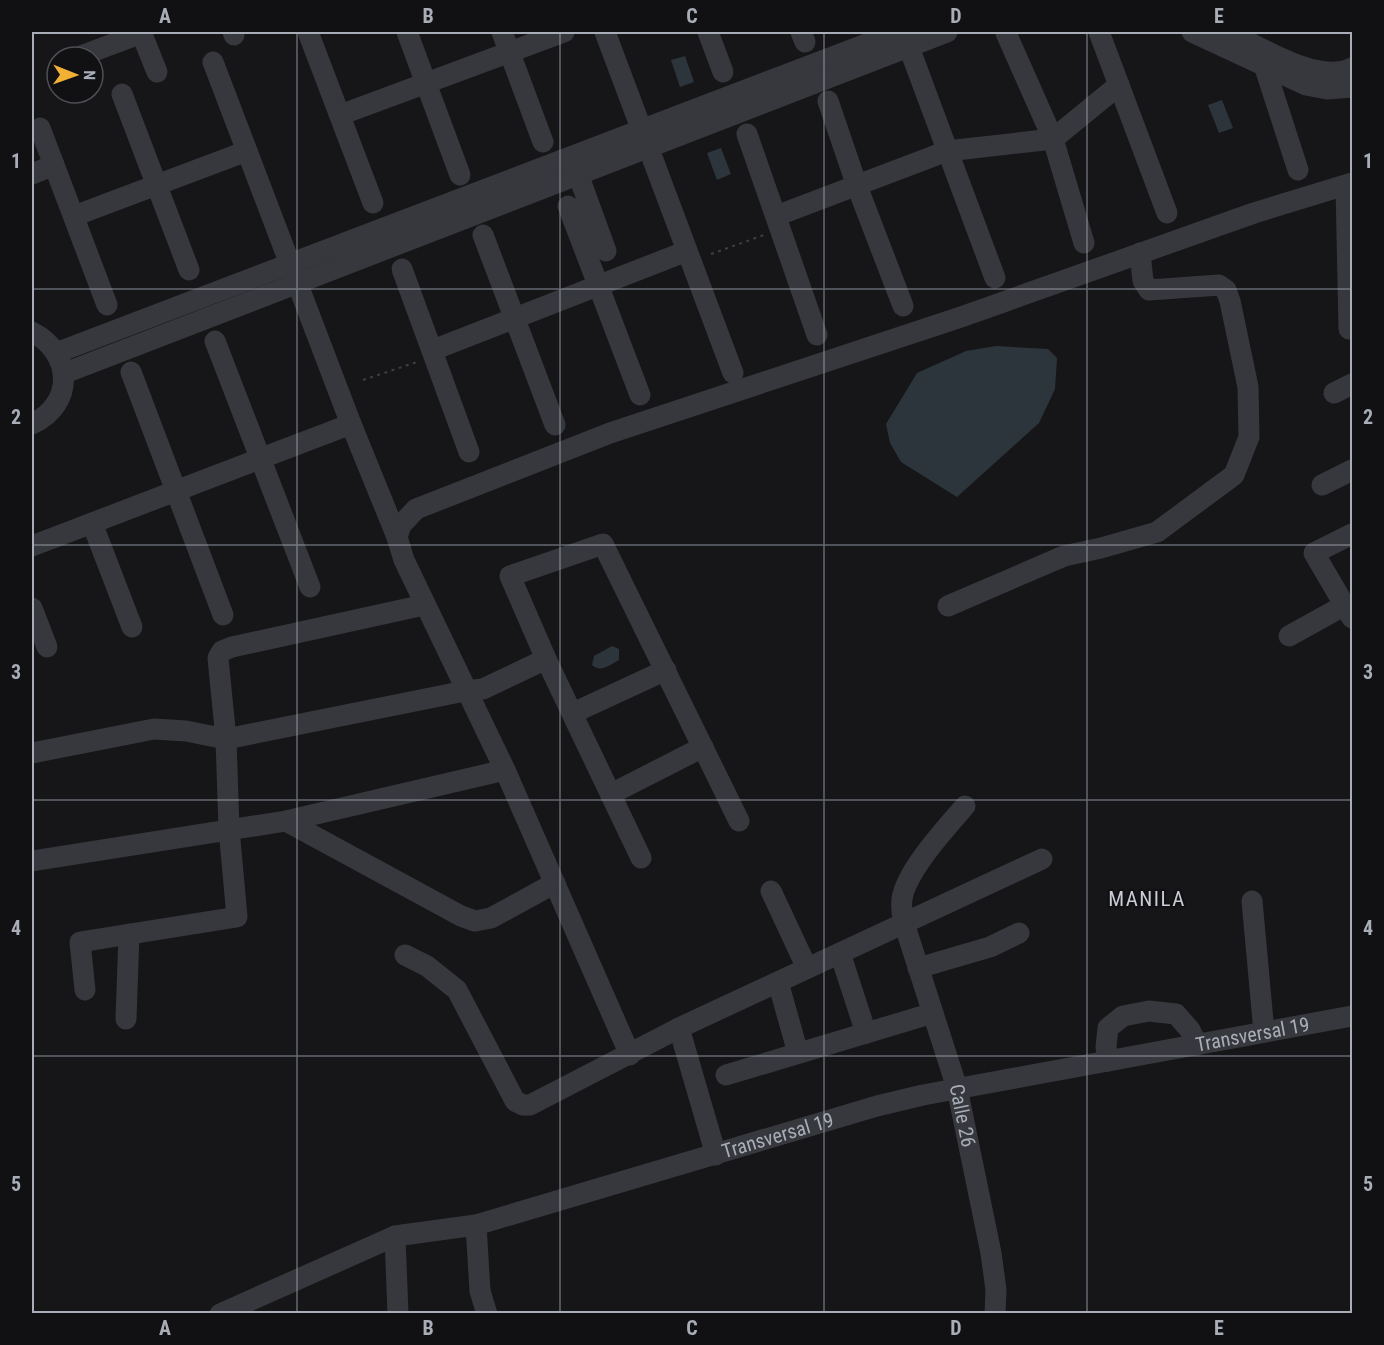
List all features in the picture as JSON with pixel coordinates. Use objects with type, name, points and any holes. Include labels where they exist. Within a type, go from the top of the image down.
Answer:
[{"type":"street","points":[[105,46],[142,32],[156,72]]},
{"type":"street","points":[[308,32],[373,203]]},
{"type":"street","points":[[407,32],[460,175]]},
{"type":"street","points":[[340,115],[426,84],[505,41],[564,32]]},
{"type":"street","points":[[605,32],[733,373]]},
{"type":"street","points":[[708,32],[723,72]]},
{"type":"street","points":[[65,373],[293,273],[813,74],[903,36],[947,32]]},
{"type":"street","points":[[1098,32],[1167,213]]},
{"type":"street","points":[[1192,32],[1267,60],[1310,70],[1329,73],[1353,68]]},
{"type":"street","points":[[1229,32],[1306,85],[1328,89],[1353,87]]},
{"type":"street","points":[[1006,33],[1053,139],[1084,243]]},
{"type":"street","points":[[903,36],[995,278]]},
{"type":"street","points":[[505,41],[543,142]]},
{"type":"street","points":[[1267,60],[1298,170]]},
{"type":"street","points":[[213,62],[404,560],[465,691],[505,770],[630,1055]]},
{"type":"street","points":[[779,223],[857,186],[947,151],[1053,139],[1119,85]]},
{"type":"street","points":[[122,94],[189,270]]},
{"type":"street","points":[[828,101],[857,186],[903,306]]},
{"type":"street","points":[[40,128],[107,305]]},
{"type":"street","points":[[747,134],[817,334]]},
{"type":"street","points":[[56,353],[578,174],[645,138]]},
{"type":"street","points":[[74,216],[247,151]]},
{"type":"street","points":[[32,174],[54,165]]},
{"type":"street","points":[[578,174],[606,251]]},
{"type":"street","points":[[397,537],[400,525],[416,509],[610,433],[961,317],[1254,213],[1349,185],[1349,329]]},
{"type":"street","points":[[568,206],[640,395]]},
{"type":"street","points":[[483,235],[555,424]]},
{"type":"street","points":[[433,350],[687,251]]},
{"type":"street","points":[[948,606],[1064,556],[1157,532],[1234,474],[1249,437],[1248,387],[1226,290],[1219,285],[1149,290],[1143,281],[1140,253]]},
{"type":"street","points":[[402,269],[469,452]]},
{"type":"street","points":[[32,332],[49,343],[65,373],[60,397],[55,405],[49,413],[32,424]]},
{"type":"street","points":[[215,341],[310,587]]},
{"type":"street","points":[[131,372],[223,615]]},
{"type":"street","points":[[32,546],[351,424]]},
{"type":"street","points":[[1322,485],[1353,470]]},
{"type":"street","points":[[92,523],[132,627]]},
{"type":"street","points":[[1289,636],[1349,612],[1314,553],[1353,534]]},
{"type":"street","points":[[641,858],[546,659],[510,576],[603,544],[739,821]]},
{"type":"street","points":[[85,990],[80,942],[237,917],[229,829],[226,740],[218,658],[222,651],[424,605]]},
{"type":"street","points":[[32,608],[47,647]]},
{"type":"street","points":[[32,753],[154,729],[186,731],[226,740],[483,689],[546,659]]},
{"type":"street","points":[[573,713],[666,669]]},
{"type":"street","points":[[611,794],[703,747]]},
{"type":"street","points":[[32,861],[286,821],[505,770]]},
{"type":"street","name":"Calle 26","points":[[965,806],[930,848],[910,879],[902,897],[901,909],[957,1088],[991,1253],[996,1290],[995,1314]]},
{"type":"street","points":[[286,821],[461,916],[475,921],[491,918],[555,883]]},
{"type":"street","points":[[405,955],[427,966],[457,990],[515,1101],[523,1105],[530,1105],[679,1028],[1042,859]]},
{"type":"street","points":[[771,891],[807,968]]},
{"type":"street","points":[[1252,901],[1264,1032]]},
{"type":"street","points":[[918,968],[990,947],[1019,933]]},
{"type":"street","points":[[126,1019],[129,934]]},
{"type":"street","points":[[840,952],[866,1034]]},
{"type":"street","points":[[778,982],[798,1053]]},
{"type":"street","points":[[1108,1061],[1106,1047],[1108,1028],[1123,1016],[1149,1011],[1176,1014],[1190,1030],[1197,1045]]},
{"type":"street","points":[[726,1075],[933,1013]]},
{"type":"street","name":"Transversal 19","points":[[220,1314],[395,1236],[476,1225],[878,1106],[957,1088],[1264,1032],[1318,1031],[1353,1016]]},
{"type":"street","points":[[679,1028],[716,1155]]},
{"type":"street","points":[[476,1225],[480,1291],[487,1314]]},
{"type":"street","points":[[395,1236],[398,1314]]},
{"type":"path","points":[[711,254],[779,223]]},
{"type":"path","points":[[363,380],[418,362],[433,350]]},
{"type":"shaded area","points":[[685,56],[694,82],[680,87],[671,60]]},
{"type":"shaded area","points":[[1222,100],[1233,128],[1219,133],[1208,105]]},
{"type":"shaded area","points":[[721,148],[731,174],[717,180],[707,153]]},
{"type":"shaded area","points":[[996,346],[1048,349],[1057,358],[1055,389],[1039,423],[957,497],[901,462],[890,443],[886,424],[917,373],[966,351]]},
{"type":"shaded area","points":[[612,646],[619,649],[619,660],[602,668],[592,665],[594,656]]},
{"type":"district","name":"MANILA","points":[[1147,899]]}]
